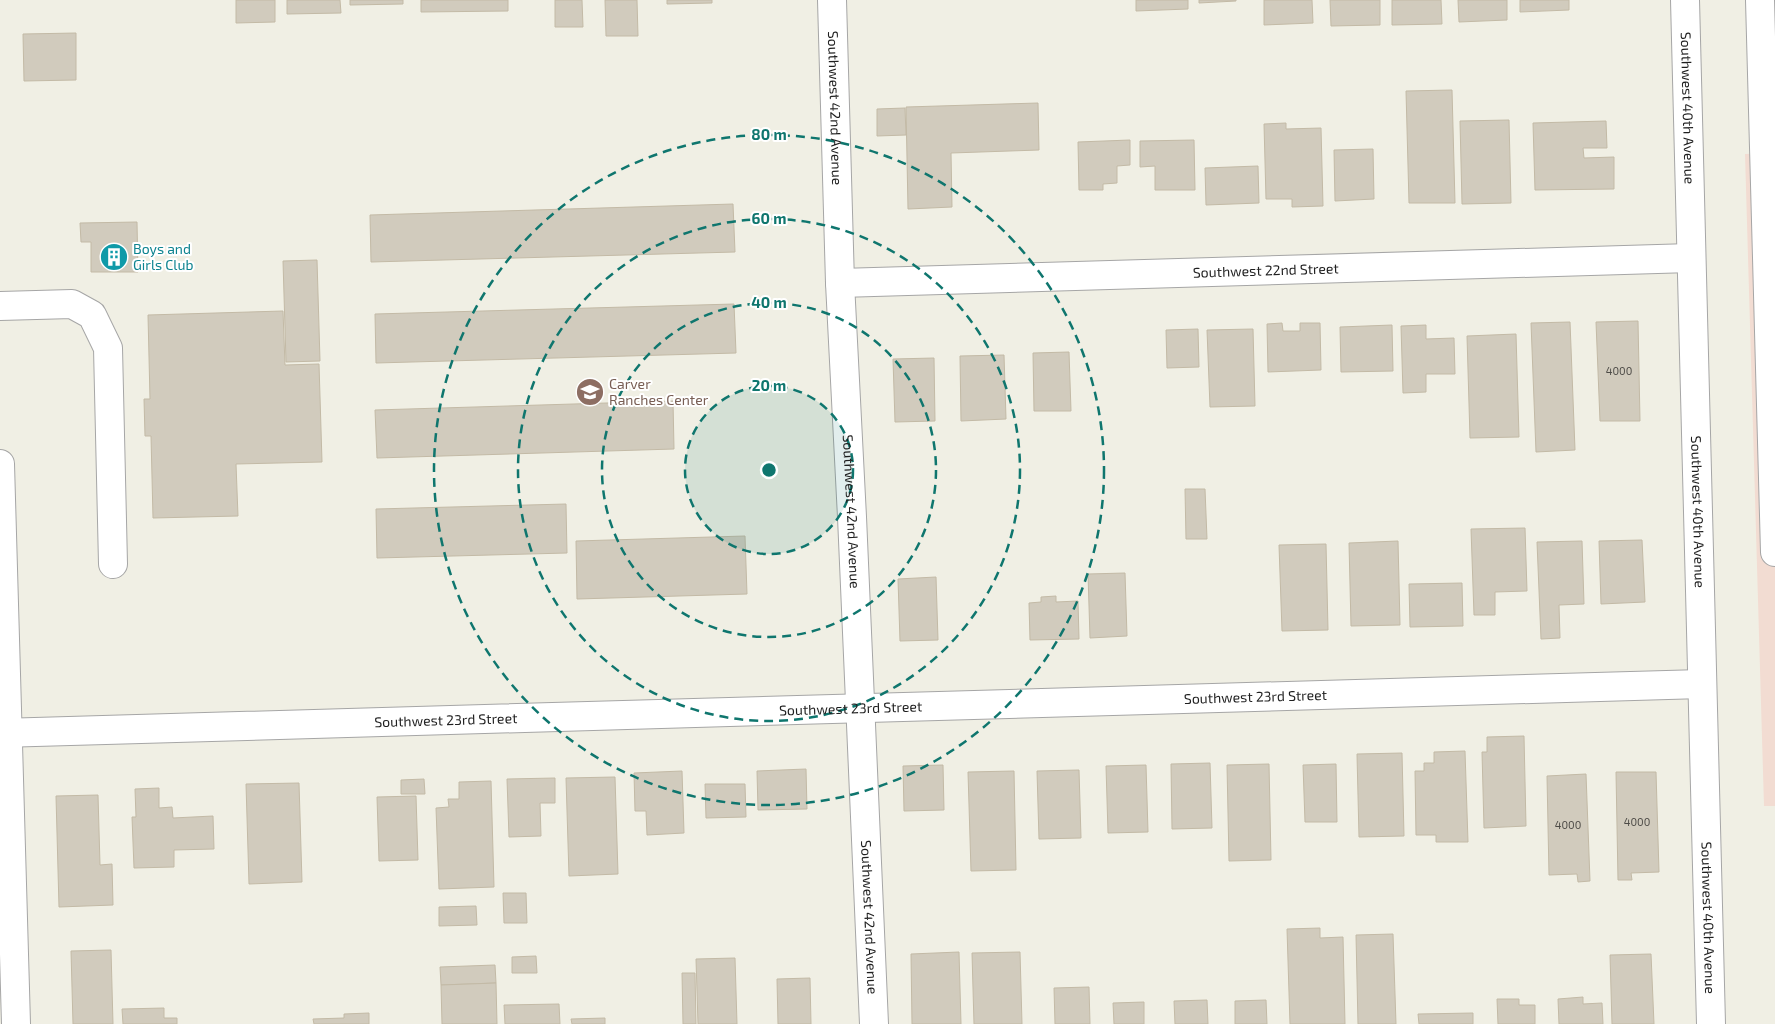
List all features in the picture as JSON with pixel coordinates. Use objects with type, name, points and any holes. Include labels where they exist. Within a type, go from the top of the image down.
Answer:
[{"type":"street","name":"Southwest 42nd Avenue","points":[[832,0],[840,283],[874,1024]]},
{"type":"street","name":"Southwest 40th Avenue","points":[[1685,0],[1711,1024]]},
{"type":"street","points":[[1760,0],[1772,310],[1775,552]]},
{"type":"street","name":"Southwest 22nd Street","points":[[840,283],[1692,258]]},
{"type":"street","points":[[0,306],[72,304],[92,315],[108,348],[113,564]]},
{"type":"street","points":[[0,464],[4,733],[16,1024]]},
{"type":"street","name":"Southwest 23rd Street","points":[[4,733],[1702,684]]},
{"type":"shaded area","points":[[1775,153],[1775,806],[1764,806],[1745,154]]},
{"type":"building","points":[[236,0],[275,0],[275,22],[236,23]]},
{"type":"building","points":[[287,0],[340,0],[341,13],[287,14]]},
{"type":"building","points":[[350,0],[403,0],[403,4],[350,5]]},
{"type":"building","points":[[421,0],[508,0],[508,11],[421,12]]},
{"type":"building","points":[[555,0],[582,0],[583,27],[555,27]]},
{"type":"building","points":[[605,0],[637,0],[638,36],[606,36]]},
{"type":"building","points":[[667,0],[712,0],[712,3],[667,4]]},
{"type":"building","points":[[1136,0],[1188,0],[1188,9],[1136,11]]},
{"type":"building","points":[[1199,0],[1236,0],[1236,1],[1199,3]]},
{"type":"building","points":[[1264,0],[1312,0],[1313,23],[1264,25]]},
{"type":"building","points":[[1330,0],[1380,0],[1380,25],[1331,26]]},
{"type":"building","points":[[1392,0],[1441,0],[1442,24],[1392,25]]},
{"type":"building","points":[[1458,0],[1507,0],[1507,20],[1459,22]]},
{"type":"building","points":[[1520,0],[1569,0],[1569,10],[1520,12]]},
{"type":"building","points":[[76,33],[76,80],[24,81],[23,34]]},
{"type":"building","points":[[1452,90],[1455,203],[1409,203],[1406,91]]},
{"type":"building","points":[[1038,103],[1039,150],[951,153],[952,207],[908,209],[906,107]]},
{"type":"building","points":[[905,108],[906,135],[877,136],[877,109]]},
{"type":"building","points":[[1509,120],[1511,203],[1462,204],[1460,121]]},
{"type":"building","points":[[1606,121],[1607,148],[1583,148],[1584,158],[1614,157],[1614,189],[1535,190],[1533,123]]},
{"type":"building","points":[[1286,123],[1286,129],[1321,128],[1323,206],[1292,207],[1292,199],[1266,199],[1264,124]]},
{"type":"building","points":[[1130,140],[1130,165],[1117,166],[1117,183],[1103,184],[1103,190],[1079,190],[1078,142]]},
{"type":"building","points":[[1194,140],[1195,190],[1155,190],[1155,166],[1140,167],[1140,141]]},
{"type":"building","points":[[1373,149],[1374,199],[1335,201],[1334,150]]},
{"type":"building","points":[[1258,166],[1259,203],[1206,205],[1205,168]]},
{"type":"building","points":[[733,204],[735,252],[371,262],[370,215]]},
{"type":"building","name":"Boys and Girls Club","points":[[137,222],[138,272],[91,272],[91,242],[81,242],[80,223]]},
{"type":"building","points":[[317,260],[320,361],[286,362],[283,261]]},
{"type":"building","points":[[734,304],[736,353],[376,363],[375,314]]},
{"type":"building","points":[[283,311],[285,365],[319,364],[322,462],[236,464],[238,516],[153,518],[151,436],[145,436],[144,399],[150,399],[148,315]]},
{"type":"building","points":[[1638,321],[1640,421],[1600,421],[1596,322]]},
{"type":"building","points":[[1570,322],[1575,450],[1536,452],[1531,323]]},
{"type":"building","points":[[1282,323],[1283,331],[1300,331],[1300,323],[1320,323],[1321,370],[1268,372],[1267,324]]},
{"type":"building","points":[[1392,325],[1393,371],[1341,372],[1340,327]]},
{"type":"building","points":[[1426,325],[1426,339],[1454,338],[1455,374],[1426,374],[1426,392],[1403,393],[1401,326]]},
{"type":"building","points":[[1198,329],[1199,367],[1167,368],[1166,330]]},
{"type":"building","points":[[1253,329],[1255,406],[1210,407],[1207,330]]},
{"type":"building","points":[[1516,334],[1519,437],[1470,438],[1467,336]]},
{"type":"building","points":[[1069,352],[1071,411],[1034,411],[1033,353]]},
{"type":"building","points":[[1004,355],[1006,419],[961,421],[960,356]]},
{"type":"building","points":[[934,358],[935,421],[895,422],[893,359]]},
{"type":"building","points":[[673,401],[674,449],[377,458],[375,410]]},
{"type":"building","points":[[1185,489],[1205,489],[1207,539],[1186,539]]},
{"type":"building","points":[[566,504],[567,553],[377,558],[376,509]]},
{"type":"building","points":[[1525,528],[1527,591],[1495,592],[1495,615],[1474,615],[1471,529]]},
{"type":"building","points":[[745,536],[747,594],[577,599],[576,541]]},
{"type":"building","points":[[1642,540],[1645,602],[1601,604],[1599,541]]},
{"type":"building","points":[[1398,541],[1400,625],[1351,626],[1349,543]]},
{"type":"building","points":[[1582,541],[1584,604],[1559,605],[1560,638],[1541,639],[1537,542]]},
{"type":"building","points":[[1326,544],[1328,630],[1282,631],[1279,545]]},
{"type":"building","points":[[1125,573],[1127,636],[1090,638],[1088,574]]},
{"type":"building","points":[[936,577],[938,640],[900,641],[898,579]]},
{"type":"building","points":[[1462,583],[1463,626],[1410,627],[1409,584]]},
{"type":"building","points":[[1056,596],[1056,602],[1078,601],[1079,639],[1030,640],[1029,603],[1041,602],[1041,597]]},
{"type":"building","points":[[1524,736],[1526,826],[1484,828],[1482,752],[1487,752],[1487,737]]},
{"type":"building","points":[[1465,751],[1468,842],[1436,842],[1436,835],[1416,835],[1415,771],[1424,771],[1424,763],[1434,763],[1434,752]]},
{"type":"building","points":[[1402,753],[1404,836],[1359,837],[1357,754]]},
{"type":"building","points":[[1210,763],[1212,828],[1172,829],[1171,764]]},
{"type":"building","points":[[1269,764],[1271,860],[1229,861],[1227,765]]},
{"type":"building","points":[[1336,764],[1337,822],[1305,822],[1303,765]]},
{"type":"building","points":[[943,765],[944,810],[904,811],[903,766]]},
{"type":"building","points":[[1146,765],[1148,832],[1108,833],[1106,766]]},
{"type":"building","points":[[806,769],[807,809],[758,810],[757,771]]},
{"type":"building","points":[[1079,770],[1081,838],[1039,839],[1037,771]]},
{"type":"building","points":[[682,771],[684,833],[647,835],[646,811],[635,811],[634,773]]},
{"type":"building","points":[[1014,771],[1016,870],[971,871],[968,772]]},
{"type":"building","points":[[1616,772],[1656,772],[1659,872],[1631,873],[1632,880],[1618,880]]},
{"type":"building","points":[[1586,774],[1590,881],[1578,882],[1577,874],[1549,875],[1547,776]]},
{"type":"building","points":[[615,777],[618,874],[569,876],[566,778]]},
{"type":"building","points":[[555,778],[555,803],[540,803],[541,836],[509,837],[507,779]]},
{"type":"building","points":[[424,779],[425,794],[401,794],[401,780]]},
{"type":"building","points":[[491,781],[494,887],[439,889],[436,808],[449,807],[448,799],[459,799],[459,782]]},
{"type":"building","points":[[299,783],[302,882],[249,884],[246,784]]},
{"type":"building","points":[[705,784],[745,784],[746,817],[706,818]]},
{"type":"building","points":[[159,788],[159,808],[172,807],[173,818],[213,816],[214,849],[174,850],[174,867],[134,868],[132,817],[136,817],[135,789]]},
{"type":"building","points":[[98,795],[100,865],[112,864],[113,905],[59,907],[56,796]]},
{"type":"building","points":[[416,796],[418,860],[379,861],[377,797]]},
{"type":"building","points":[[503,893],[526,893],[527,923],[504,923]]},
{"type":"building","points":[[476,906],[477,925],[439,926],[439,907]]},
{"type":"building","points":[[1320,928],[1320,938],[1343,937],[1345,1024],[1290,1024],[1287,929]]},
{"type":"building","points":[[1393,934],[1396,1024],[1358,1024],[1356,935]]},
{"type":"building","points":[[111,950],[113,1024],[73,1024],[71,951]]},
{"type":"building","points":[[959,952],[961,1024],[912,1024],[911,954]]},
{"type":"building","points":[[1020,952],[1022,1024],[974,1024],[972,953]]},
{"type":"building","points":[[1651,954],[1654,1024],[1612,1024],[1610,955]]},
{"type":"building","points":[[536,956],[537,973],[512,973],[512,957]]},
{"type":"building","points":[[735,958],[737,1024],[698,1024],[696,959]]},
{"type":"building","points":[[495,965],[496,983],[441,985],[440,967]]},
{"type":"building","points":[[682,973],[695,973],[696,1024],[683,1024]]},
{"type":"building","points":[[810,978],[811,1024],[778,1024],[777,979]]},
{"type":"building","points":[[496,983],[497,1024],[442,1024],[441,985]]},
{"type":"building","points":[[1089,987],[1090,1024],[1055,1024],[1054,988]]},
{"type":"building","points":[[1583,997],[1583,1004],[1602,1003],[1603,1024],[1559,1024],[1558,999]]},
{"type":"building","points":[[1497,999],[1519,999],[1519,1005],[1535,1005],[1535,1024],[1498,1024]]},
{"type":"building","points":[[1207,1000],[1208,1024],[1175,1024],[1174,1001]]},
{"type":"building","points":[[1266,1000],[1267,1024],[1235,1024],[1235,1001]]},
{"type":"building","points":[[1144,1002],[1144,1024],[1114,1024],[1113,1003]]},
{"type":"building","points":[[559,1004],[560,1024],[505,1024],[504,1005]]},
{"type":"building","points":[[164,1008],[164,1018],[177,1018],[177,1024],[123,1024],[122,1009]]},
{"type":"building","points":[[369,1013],[369,1024],[314,1024],[313,1019],[344,1018],[344,1014]]},
{"type":"building","points":[[1473,1013],[1473,1024],[1419,1024],[1418,1014]]},
{"type":"building","points":[[605,1018],[605,1024],[572,1024],[571,1019]]},
{"type":"place","name":"Boys and Girls Club","points":[[114,257]]},
{"type":"place","name":"Carver Ranches Center","points":[[590,392]]}]
